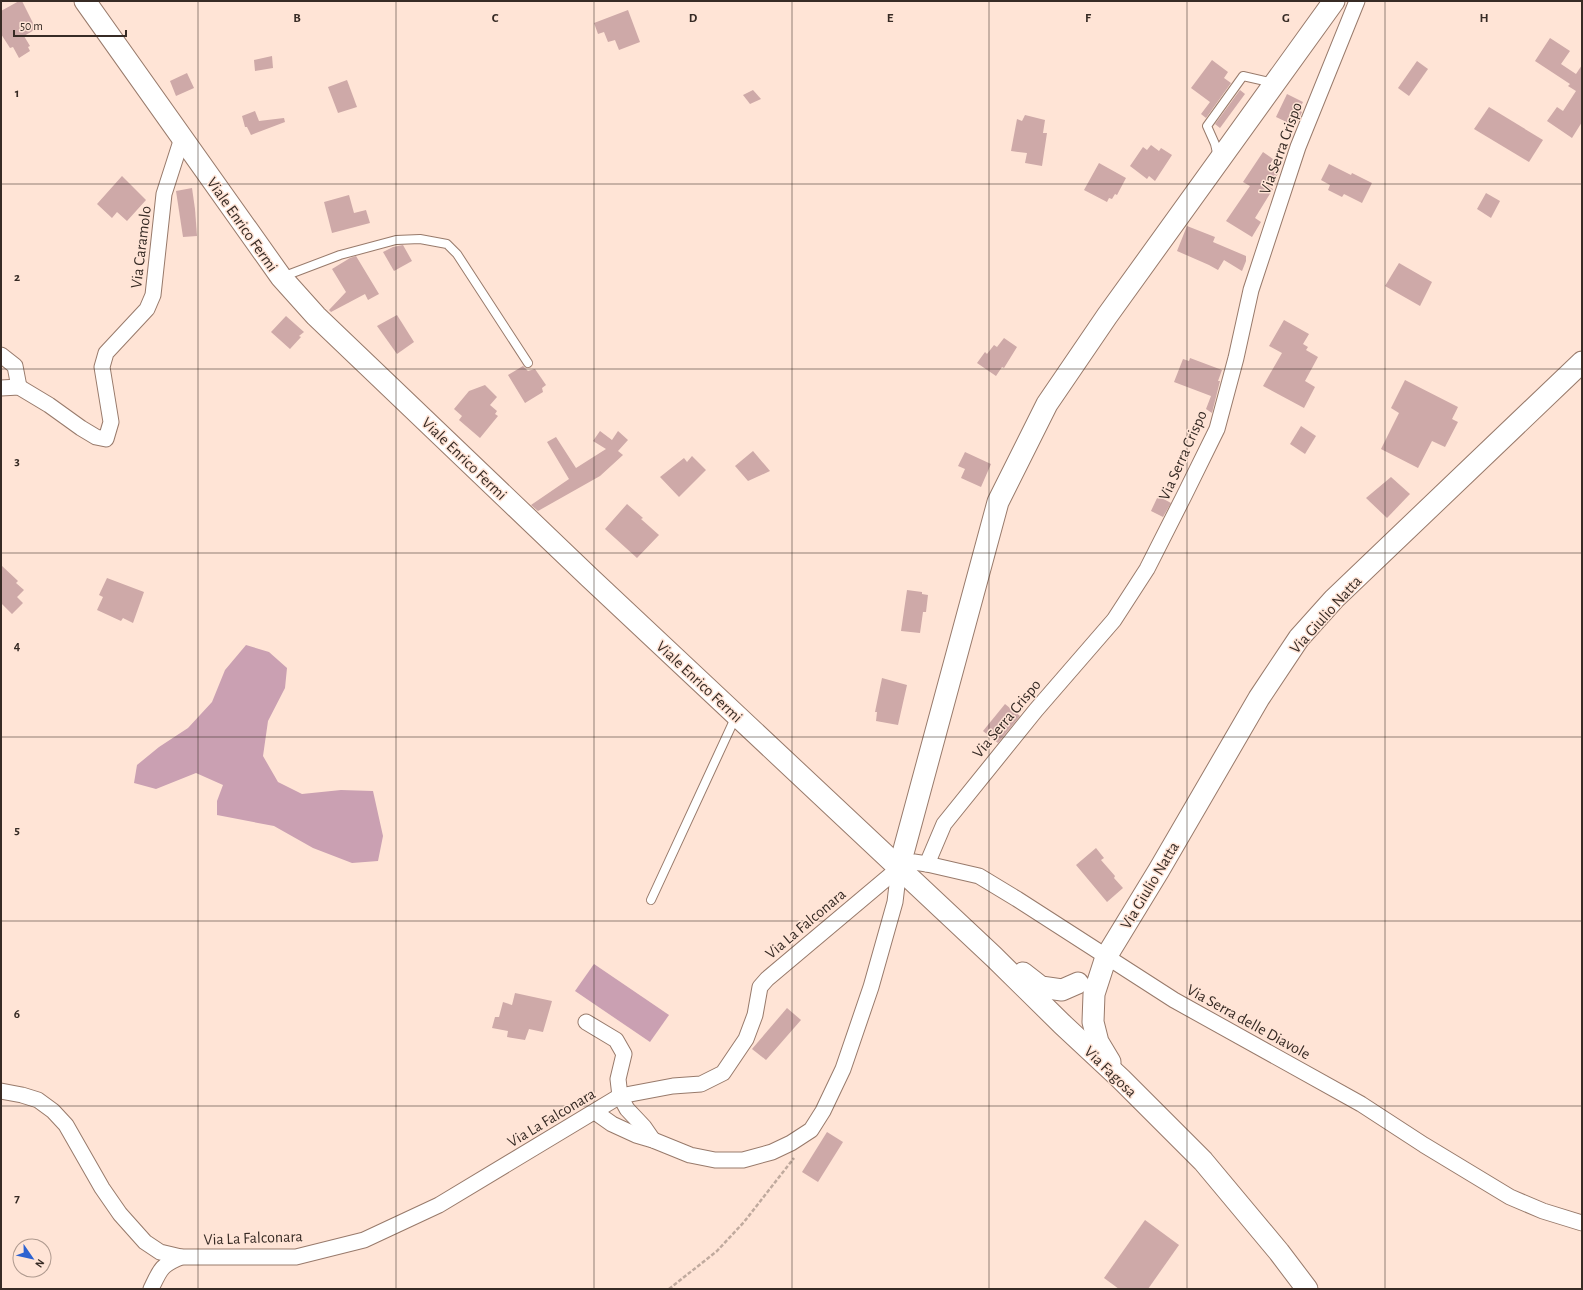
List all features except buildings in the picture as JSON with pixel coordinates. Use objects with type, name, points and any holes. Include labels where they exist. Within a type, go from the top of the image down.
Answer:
[{"type":"street","name":"Viale Enrico Fermi","points":[[85,1],[281,277],[333,332],[589,577],[899,868]]},
{"type":"street","points":[[595,1112],[612,1124],[636,1135],[653,1140],[690,1155],[715,1160],[743,1160],[772,1152],[792,1143],[810,1130],[823,1111],[843,1069],[871,987],[895,902],[899,868],[998,502],[1046,404],[1107,316],[1334,1]]},
{"type":"street","name":"Via Serra Crispo","points":[[928,864],[944,824],[1036,710],[1114,620],[1147,569],[1184,496],[1216,429],[1236,358],[1251,290],[1298,147],[1357,1]]},
{"type":"street","name":"Via Caramolo","points":[[19,387],[49,405],[96,437],[106,439],[111,422],[102,367],[106,353],[147,309],[153,295],[164,194],[182,138]]},
{"type":"street","points":[[1,355],[15,366],[19,387],[1,388]]},
{"type":"street","name":"Via Giulio Natta","points":[[1086,989],[1159,870],[1259,698],[1299,638],[1334,599],[1582,362]]},
{"type":"street","name":"Via Serra delle Diavole","points":[[899,868],[914,862],[979,876],[1174,1000],[1361,1104],[1510,1197],[1543,1211],[1582,1223]]},
{"type":"street","name":"Via Fagosa","points":[[899,868],[1121,1079],[1203,1161],[1279,1252],[1307,1289]]},
{"type":"street","name":"Via La Falconara","points":[[151,1289],[159,1271],[168,1262],[181,1257],[296,1257],[364,1240],[439,1205],[620,1096],[673,1086],[701,1084],[724,1073],[746,1039],[755,1015],[760,987],[763,983],[899,868]]},
{"type":"street","points":[[994,958],[1021,972],[1041,988],[1062,990],[1086,989]]},
{"type":"street","points":[[1062,1024],[1067,1002],[1086,989]]},
{"type":"street","points":[[1086,989],[1098,1042],[1121,1079]]},
{"type":"street","points":[[586,1022],[616,1040],[624,1054],[618,1080],[620,1096],[627,1109],[644,1127],[653,1140]]},
{"type":"street","points":[[1,1091],[38,1100],[53,1111],[66,1125],[102,1188],[120,1214],[145,1242],[160,1252],[181,1257]]},
{"type":"lane","points":[[1219,161],[1215,144],[1207,126],[1243,76],[1275,83]]},
{"type":"lane","points":[[281,277],[340,255],[396,240],[420,239],[447,244],[457,254],[528,363]]},
{"type":"lane","points":[[651,900],[736,715]]},
{"type":"path","points":[[669,1289],[722,1245],[744,1222],[796,1156]]},
{"type":"shaded area","points":[[246,645],[269,652],[287,668],[285,688],[268,721],[263,756],[278,782],[302,794],[341,790],[373,791],[383,836],[378,861],[352,863],[313,848],[274,826],[217,815],[217,801],[223,785],[196,773],[156,789],[134,783],[137,765],[159,747],[188,728],[212,702],[225,670]]},
{"type":"shaded area","points":[[594,964],[669,1015],[650,1042],[575,991]]}]
